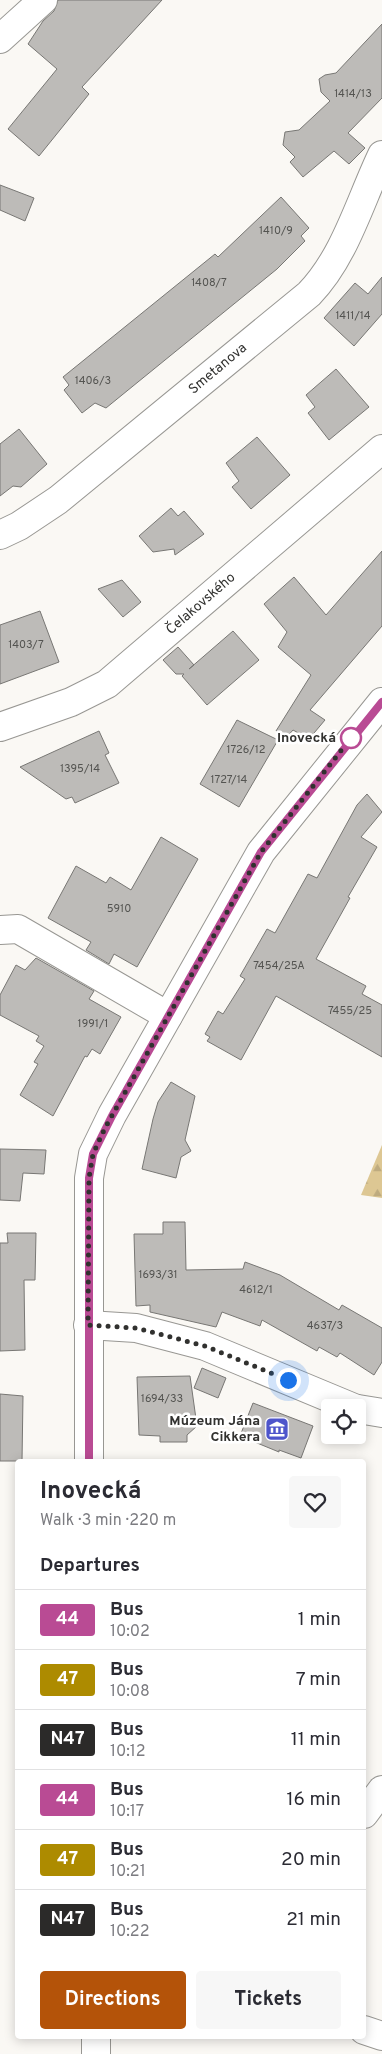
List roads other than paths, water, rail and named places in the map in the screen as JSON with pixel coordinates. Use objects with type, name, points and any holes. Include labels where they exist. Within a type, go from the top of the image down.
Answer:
[{"type":"street","points":[[0,39],[43,0]]},
{"type":"street","name":"Smetanova","points":[[0,534],[19,526],[58,500],[309,294],[322,278],[338,252],[382,155]]},
{"type":"street","name":"Čelakovského","points":[[0,727],[71,702],[107,684],[382,449]]},
{"type":"street","points":[[89,1459],[89,1178],[93,1154],[112,1116],[261,852],[382,702]]},
{"type":"street","points":[[0,930],[18,929],[168,1016]]},
{"type":"street","points":[[88,1325],[136,1328],[205,1346],[332,1399]]},
{"type":"street","points":[[366,1410],[382,1413]]},
{"type":"street","points":[[366,1811],[382,1790]]},
{"type":"street","points":[[366,2031],[382,2036]]},
{"type":"street","points":[[96,2039],[96,2054]]},
{"type":"place","name":"Inovecká","points":[[351,738]]},
{"type":"place","name":"Múzeum Jána Cikkera","points":[[277,1429]]}]
